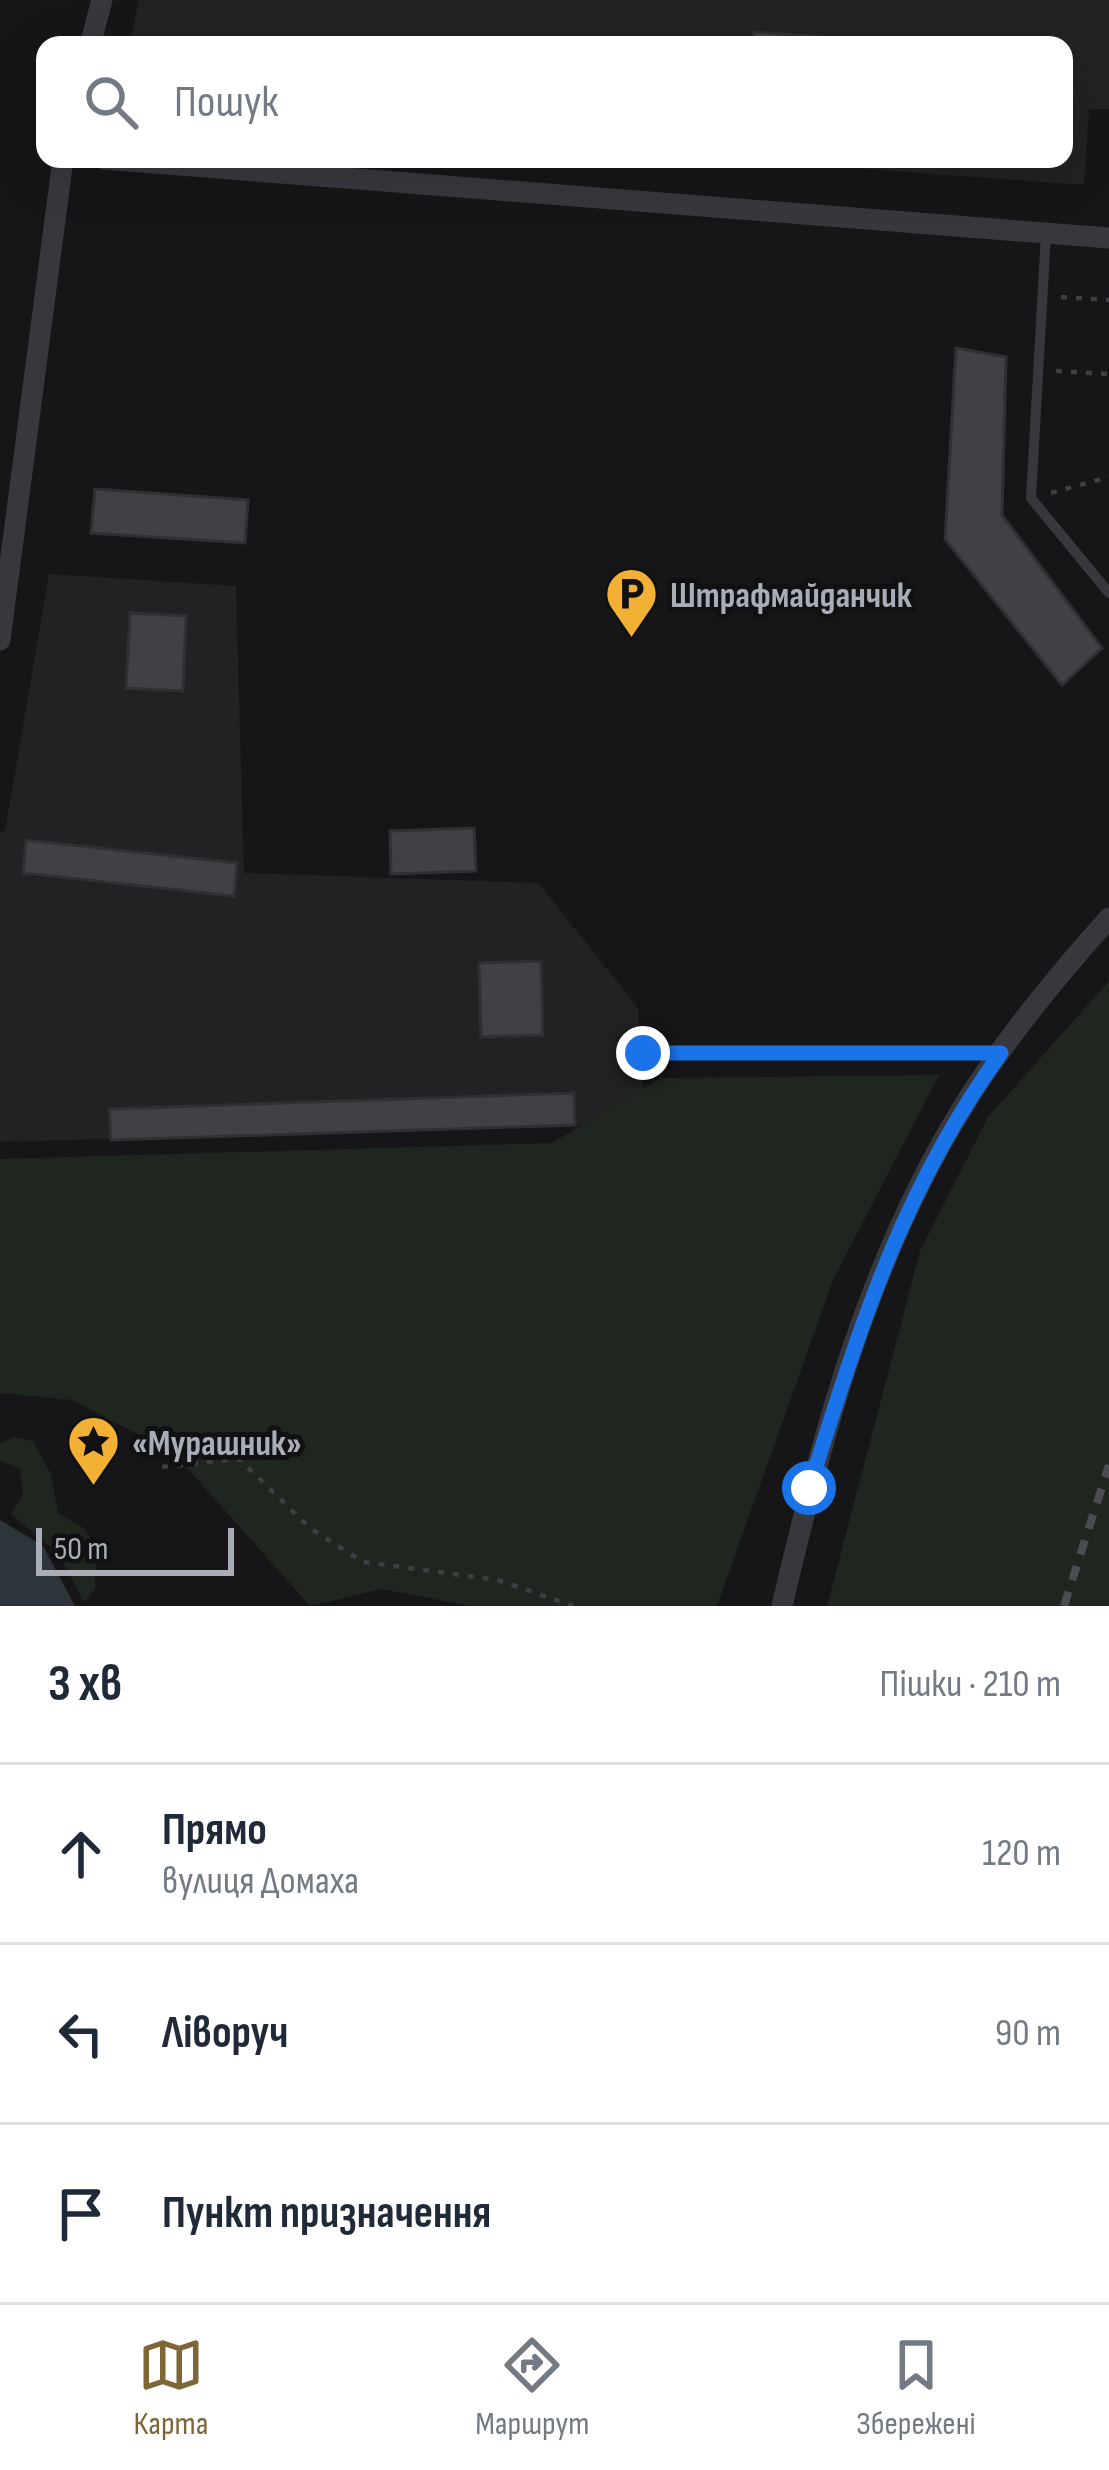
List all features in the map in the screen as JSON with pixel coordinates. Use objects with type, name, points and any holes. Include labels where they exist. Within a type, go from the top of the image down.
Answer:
[{"type":"street","points":[[92,36],[101,0]]},
{"type":"street","points":[[0,640],[62,168]]},
{"type":"street","points":[[219,168],[1109,238]]},
{"type":"street","points":[[782,1606],[809,1488],[867,1304],[906,1214],[963,1106],[1064,968],[1109,918]]},
{"type":"lane","points":[[1046,233],[1031,498],[1109,592]]},
{"type":"lane","points":[[643,1053],[1001,1053]]},
{"type":"path","points":[[1043,296],[1109,300]]},
{"type":"path","points":[[1039,369],[1109,374]]},
{"type":"path","points":[[1031,498],[1109,477]]},
{"type":"path","points":[[162,1467],[239,1459],[310,1528],[363,1562],[498,1580],[573,1606]]},
{"type":"shaded area","points":[[139,0],[1109,0],[1109,109],[1089,109],[1084,185],[853,168],[1073,168],[1073,36],[131,36]]},
{"type":"shaded area","points":[[49,574],[236,586],[244,873],[538,883],[638,1008],[645,1123],[0,1142],[0,832],[5,831]]},
{"type":"shaded area","points":[[1109,981],[1109,1606],[827,1606],[920,1251],[988,1117]]},
{"type":"shaded area","points":[[939,1075],[833,1280],[717,1606],[469,1606],[382,1589],[310,1606],[174,1453],[72,1400],[0,1393],[0,1159],[552,1143],[660,1078]]},
{"type":"shaded area","points":[[14,1437],[33,1441],[51,1474],[58,1513],[82,1527],[96,1544],[95,1589],[84,1602],[58,1553],[11,1514],[23,1494],[20,1468],[0,1461],[0,1443]]},
{"type":"shaded area","points":[[0,1520],[43,1546],[75,1606],[0,1606]]},
{"type":"building","points":[[754,32],[807,36],[754,36]]},
{"type":"building","points":[[956,348],[1006,357],[1002,515],[1102,648],[1062,685],[945,539]]},
{"type":"building","points":[[95,489],[248,500],[245,543],[91,533]]},
{"type":"building","points":[[130,613],[186,616],[183,691],[126,688]]},
{"type":"building","points":[[474,828],[476,871],[391,874],[390,831]]},
{"type":"building","points":[[26,840],[237,863],[234,896],[23,873]]},
{"type":"building","points":[[541,961],[543,1035],[481,1037],[479,963]]},
{"type":"building","points":[[574,1093],[575,1125],[111,1140],[109,1109]]},
{"type":"railway","points":[[1064,1606],[1109,1465]]},
{"type":"place","name":"Штрафмайданчик","points":[[631,640]]},
{"type":"place","name":"«Мурашник»","points":[[93,1488]]},
{"type":"route","points":[[643,1053],[1001,1053],[963,1106],[906,1214],[867,1304],[809,1488]]}]
